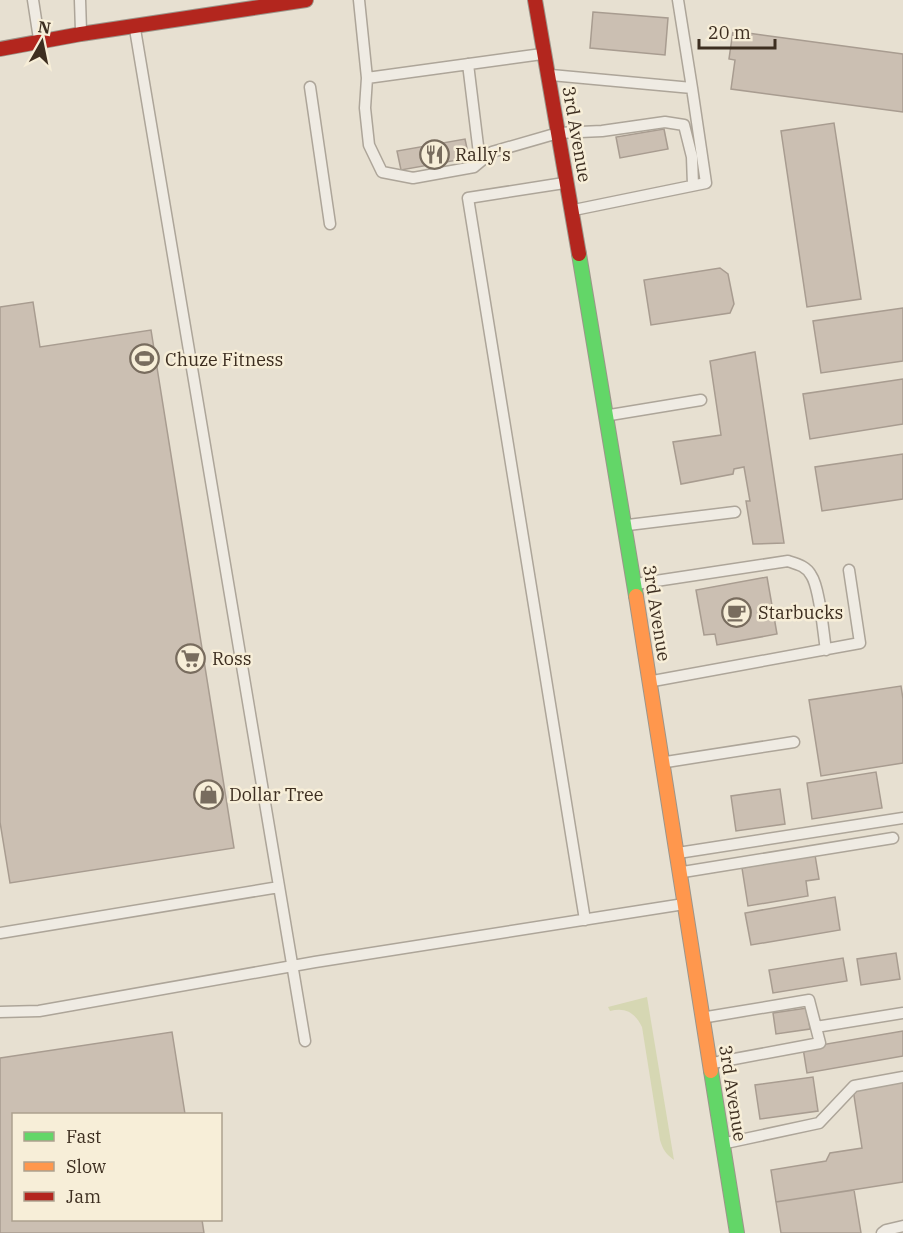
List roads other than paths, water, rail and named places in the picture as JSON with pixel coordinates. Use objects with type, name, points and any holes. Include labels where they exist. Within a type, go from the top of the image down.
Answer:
[{"type":"main road","points":[[0,49],[134,26],[192,13],[251,4],[306,0]]},
{"type":"main road","name":"3rd Avenue","points":[[536,0],[625,526],[737,1233]]},
{"type":"lane","points":[[33,0],[39,43]]},
{"type":"lane","points":[[80,0],[81,34]]},
{"type":"lane","points":[[358,0],[367,78],[365,108],[369,145],[382,172],[413,178],[474,166],[492,152],[558,134],[602,131],[665,122],[684,125],[692,157],[693,185]]},
{"type":"lane","points":[[572,210],[706,183],[678,0]]},
{"type":"lane","points":[[134,26],[305,1041]]},
{"type":"lane","points":[[367,78],[545,53]]},
{"type":"lane","points":[[468,64],[480,162]]},
{"type":"lane","points":[[548,75],[692,88]]},
{"type":"lane","points":[[310,87],[330,224]]},
{"type":"lane","points":[[567,183],[468,198],[585,920]]},
{"type":"lane","points":[[606,415],[701,400]]},
{"type":"lane","points":[[625,526],[735,512]]},
{"type":"lane","points":[[634,585],[788,561],[801,565],[811,574],[816,588],[826,650]]},
{"type":"lane","points":[[650,681],[860,643],[849,570]]},
{"type":"lane","points":[[663,763],[794,742]]},
{"type":"lane","points":[[677,853],[903,818]]},
{"type":"lane","points":[[680,873],[893,838]]},
{"type":"lane","points":[[0,933],[279,887]]},
{"type":"lane","points":[[0,1011],[39,1011],[292,966],[685,904]]},
{"type":"lane","points":[[703,1017],[810,1000],[820,1043],[710,1064]]},
{"type":"lane","points":[[816,1027],[903,1013]]},
{"type":"lane","points":[[723,1144],[819,1123],[854,1086],[903,1077]]},
{"type":"lane","points":[[882,1233],[903,1226]]},
{"type":"place","name":"Rally's","points":[[434,154]]},
{"type":"place","name":"Chuze Fitness","points":[[144,359]]},
{"type":"place","name":"Starbucks","points":[[737,612]]},
{"type":"place","name":"Ross","points":[[191,658]]},
{"type":"place","name":"Dollar Tree","points":[[208,794]]}]
